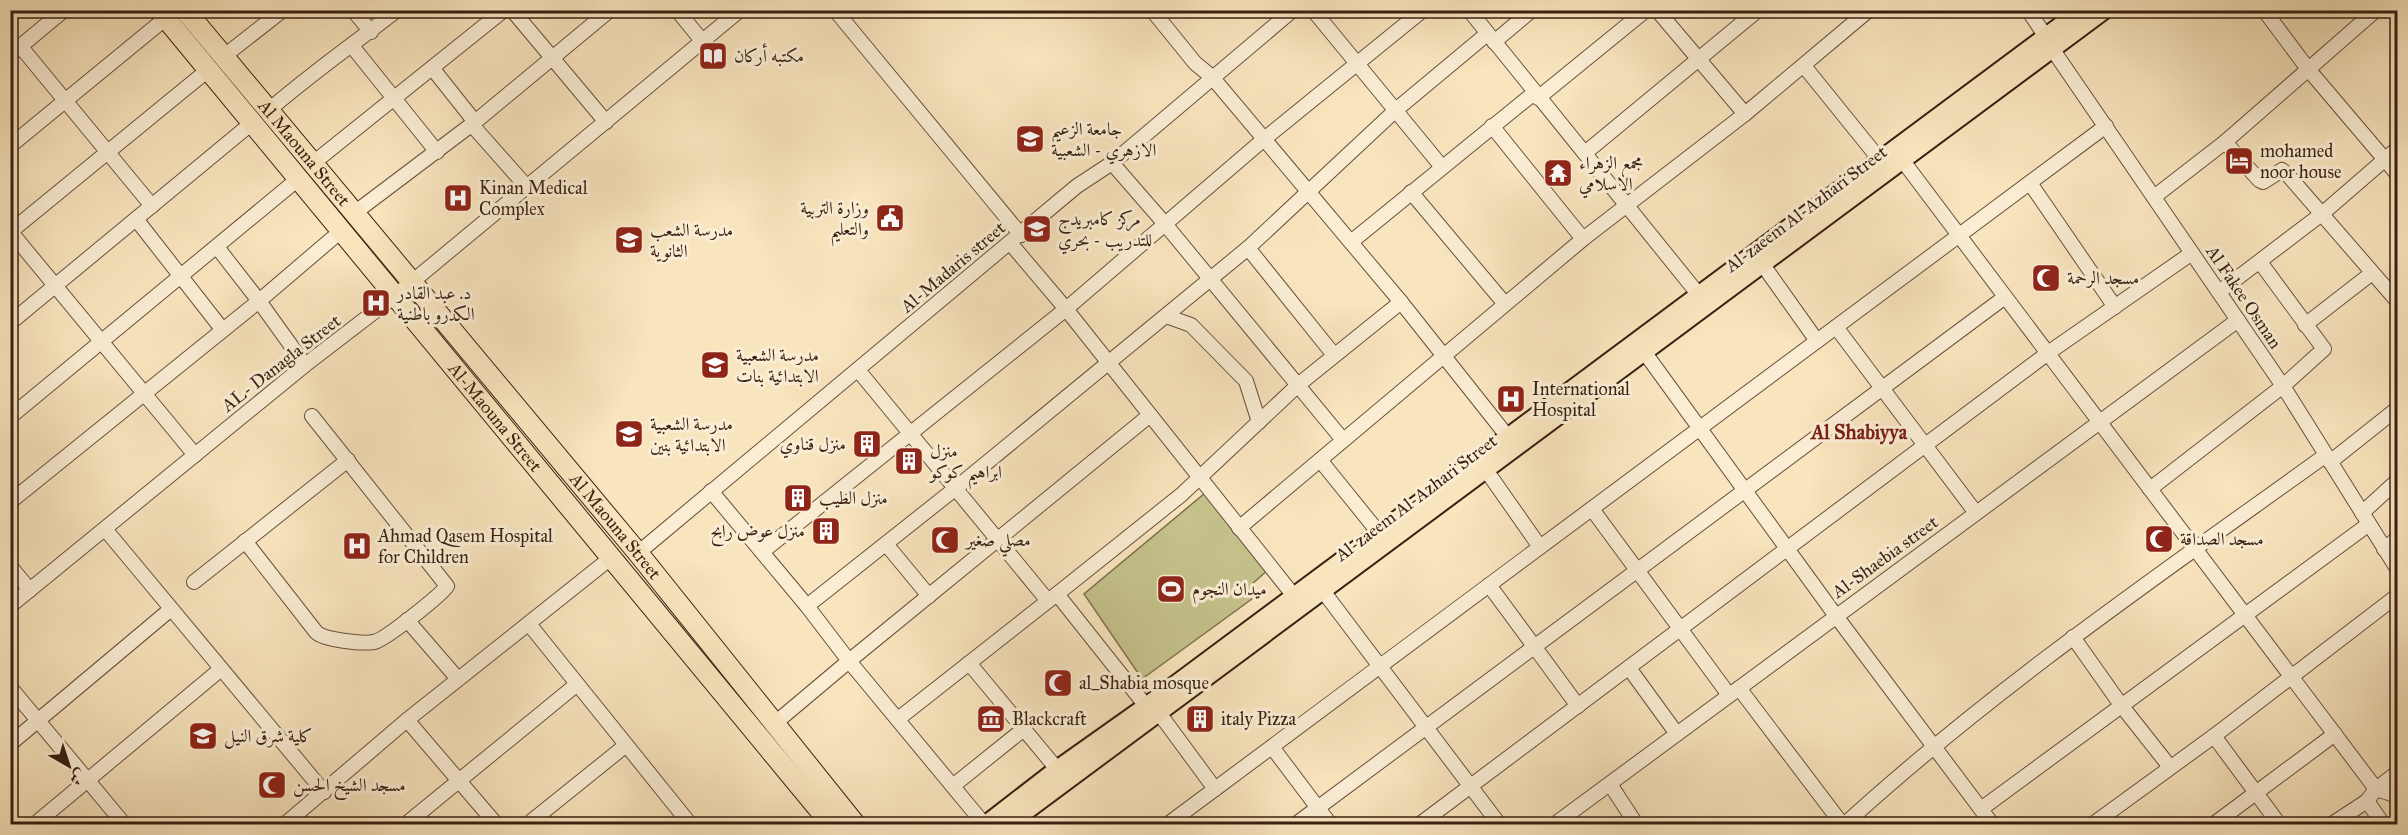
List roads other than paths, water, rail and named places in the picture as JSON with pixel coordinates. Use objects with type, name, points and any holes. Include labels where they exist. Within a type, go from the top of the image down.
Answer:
[{"type":"highway","name":"Al Maouna Street","points":[[185,10],[638,553],[855,825]]},
{"type":"highway","name":"Al-Maouna Street","points":[[162,14],[612,557],[826,823]]},
{"type":"main road","name":"Al-zaeem Al-Azhari Street","points":[[985,825],[1057,769],[1153,709],[1323,591],[1645,353],[1903,161],[2050,43],[2081,10]]},
{"type":"main road","name":"Al-zaeem Al-Azhari Street","points":[[1009,825],[1294,596],[1880,160],[2050,43],[2105,10]]},
{"type":"street","points":[[64,10],[16,51],[66,99],[152,206]]},
{"type":"street","points":[[223,57],[283,10]]},
{"type":"street","points":[[353,10],[370,32]]},
{"type":"street","points":[[268,111],[397,10]]},
{"type":"street","points":[[312,164],[504,10]]},
{"type":"street","points":[[512,10],[606,122]]},
{"type":"street","points":[[353,214],[475,122],[610,10]]},
{"type":"street","points":[[677,10],[703,42]]},
{"type":"street","name":"AL- Danagla Street","points":[[10,606],[304,365],[411,283],[740,10]]},
{"type":"street","points":[[835,10],[1016,239],[1066,309],[1294,596]]},
{"type":"street","points":[[1152,10],[1195,63],[1212,77],[1263,140],[1309,191],[1508,437]]},
{"type":"street","name":"Al-Madaris street","points":[[638,553],[1077,186],[1112,163],[1293,10]]},
{"type":"street","points":[[1313,10],[1442,166]]},
{"type":"street","points":[[762,552],[1066,309],[1263,140],[1423,10]]},
{"type":"street","points":[[1469,10],[1699,295]]},
{"type":"street","points":[[807,606],[956,488],[1248,248],[1397,109],[1490,38],[1532,10]]},
{"type":"street","points":[[1351,242],[1492,126],[1646,10]]},
{"type":"street","points":[[1657,10],[1745,114]]},
{"type":"street","points":[[1585,153],[1758,10]]},
{"type":"street","points":[[1239,528],[1583,239],[1745,114],[1869,10]]},
{"type":"street","name":"Al Fakee Osman","points":[[2028,10],[2283,386],[2397,570]]},
{"type":"street","points":[[2264,10],[2308,69],[2397,175]]},
{"type":"street","points":[[2154,197],[2224,142],[2376,10]]},
{"type":"street","points":[[10,146],[162,14]]},
{"type":"street","points":[[352,46],[437,152]]},
{"type":"street","points":[[1804,66],[1880,160]]},
{"type":"street","points":[[433,69],[475,122]]},
{"type":"street","points":[[195,455],[11,231],[208,70]]},
{"type":"street","points":[[475,122],[472,125],[527,188]]},
{"type":"street","points":[[10,323],[252,123]]},
{"type":"street","points":[[1492,126],[1583,239]]},
{"type":"street","points":[[1168,825],[2106,126]]},
{"type":"street","points":[[2224,142],[2263,182],[2282,170],[2323,213],[2397,302]]},
{"type":"street","points":[[2219,292],[2323,213],[2397,148]]},
{"type":"street","points":[[1903,161],[2376,789],[2397,796]]},
{"type":"street","points":[[1112,163],[1343,440]]},
{"type":"street","points":[[10,417],[298,179]]},
{"type":"street","points":[[2030,183],[2115,307]]},
{"type":"street","points":[[1412,192],[1505,304]]},
{"type":"street","points":[[136,219],[222,329]]},
{"type":"street","points":[[10,502],[222,329],[260,301],[341,231]]},
{"type":"street","points":[[217,247],[260,301],[304,365]]},
{"type":"street","points":[[1248,248],[1334,355]]},
{"type":"street","points":[[1420,825],[2048,353],[2192,253]]},
{"type":"street","points":[[2150,489],[2283,386],[2324,349],[2260,262]]},
{"type":"street","points":[[1763,265],[1817,341]]},
{"type":"street","points":[[2305,326],[2372,273]]},
{"type":"street","points":[[1296,825],[2005,297]]},
{"type":"street","points":[[898,719],[1181,495],[1298,385],[1401,302]]},
{"type":"street","points":[[1166,316],[1191,325],[1246,381],[1259,422]]},
{"type":"street","name":"Al-Shaebia street","points":[[1555,825],[2238,320]]},
{"type":"street","points":[[1836,327],[1976,513]]},
{"type":"street","points":[[1645,353],[1836,616],[1992,825]]},
{"type":"street","points":[[858,370],[999,540],[1153,709],[1215,789]]},
{"type":"street","points":[[1592,509],[1681,629],[1843,825],[2073,637],[2194,548],[2328,459],[2397,408]]},
{"type":"street","points":[[774,724],[1150,415]]},
{"type":"street","points":[[245,541],[323,638],[373,642],[380,640],[447,586],[312,416]]},
{"type":"street","points":[[194,582],[348,460]]},
{"type":"street","points":[[1320,460],[1379,533]]},
{"type":"street","points":[[1486,470],[1540,547]]},
{"type":"street","points":[[1980,809],[2246,614],[2365,518],[2397,480]]},
{"type":"street","points":[[711,491],[985,825]]},
{"type":"street","points":[[105,529],[324,792]]},
{"type":"street","points":[[2384,549],[2397,538]]},
{"type":"street","points":[[886,544],[928,596]]},
{"type":"street","points":[[285,825],[302,819],[324,792],[407,720],[612,557]]},
{"type":"street","points":[[10,566],[30,590]]},
{"type":"street","points":[[1489,585],[1578,706]]},
{"type":"street","points":[[1323,591],[1499,825]]},
{"type":"street","points":[[2092,825],[2214,736],[2397,595]]},
{"type":"street","points":[[10,744],[171,609]]},
{"type":"street","points":[[407,620],[458,679]]},
{"type":"street","points":[[528,624],[690,824]]},
{"type":"street","points":[[2073,637],[2121,705],[2170,767]]},
{"type":"street","points":[[969,663],[1057,769]]},
{"type":"street","points":[[1629,668],[1677,734]]},
{"type":"street","points":[[35,825],[221,669]]},
{"type":"street","points":[[406,825],[576,685]]},
{"type":"street","points":[[10,687],[124,825]]},
{"type":"street","points":[[407,720],[496,825]]},
{"type":"street","points":[[954,785],[1025,728]]},
{"type":"street","points":[[2214,825],[2335,734]]},
{"type":"street","points":[[2214,736],[2279,825]]},
{"type":"street","points":[[528,825],[625,746]]},
{"type":"street","points":[[1272,747],[1330,825]]},
{"type":"street","points":[[2332,825],[2367,801],[2376,789],[2397,772]]},
{"type":"street","points":[[1610,784],[1636,825]]},
{"type":"street","points":[[2367,801],[2383,825]]},
{"type":"place","name":"مكتبه أركان","points":[[713,56]]},
{"type":"place","name":"جامعة الزعيم الازهري - الشعبية","points":[[1030,139]]},
{"type":"place","name":"mohamed noor house","points":[[2239,161]]},
{"type":"place","name":"مجمع الزهراء الاسلامي","points":[[1558,173]]},
{"type":"place","name":"Kinan Medical Complex","points":[[458,198]]},
{"type":"place","name":"وزارة التربية والتعليم","points":[[890,218]]},
{"type":"place","name":"مركز كامبريدج للتدريب - بحري","points":[[1037,229]]},
{"type":"place","name":"مدرسة الشعب الثانوية","points":[[629,240]]},
{"type":"place","name":"مسجد الرحمة","points":[[2046,278]]},
{"type":"place","name":"د. عبد القادر الكدرو باطنية","points":[[376,303]]},
{"type":"place","name":"مدرسة الشعبية الابتدائية بنات","points":[[715,365]]},
{"type":"place","name":"International Hospital","points":[[1511,399]]},
{"type":"place","name":"مدرسة الشعبية الابتدائية بنين","points":[[629,434]]},
{"type":"place","name":"منزل قناوي","points":[[867,444]]},
{"type":"place","name":"منزل ابراهيم كوكو","points":[[909,461]]},
{"type":"place","name":"منزل الطيب","points":[[798,498]]},
{"type":"place","name":"منزل عوض رابح","points":[[826,531]]},
{"type":"place","name":"مسجد الصداقة","points":[[2159,539]]},
{"type":"place","name":"مصلي صغير","points":[[945,540]]},
{"type":"place","name":"Ahmad Qasem Hospital for Children","points":[[357,546]]},
{"type":"place","name":"ميدان النجوم","points":[[1171,589]]},
{"type":"place","name":"al_Shabia mosque","points":[[1058,683]]},
{"type":"place","name":"Blackcraft","points":[[991,719]]},
{"type":"place","name":"italy Pizza","points":[[1200,719]]},
{"type":"place","name":"كلية شرق النيل","points":[[203,736]]},
{"type":"place","name":"مسجد الشيخ الحسن","points":[[272,785]]},
{"type":"district","name":"Al Shabiyya","points":[[1859,432]]}]
